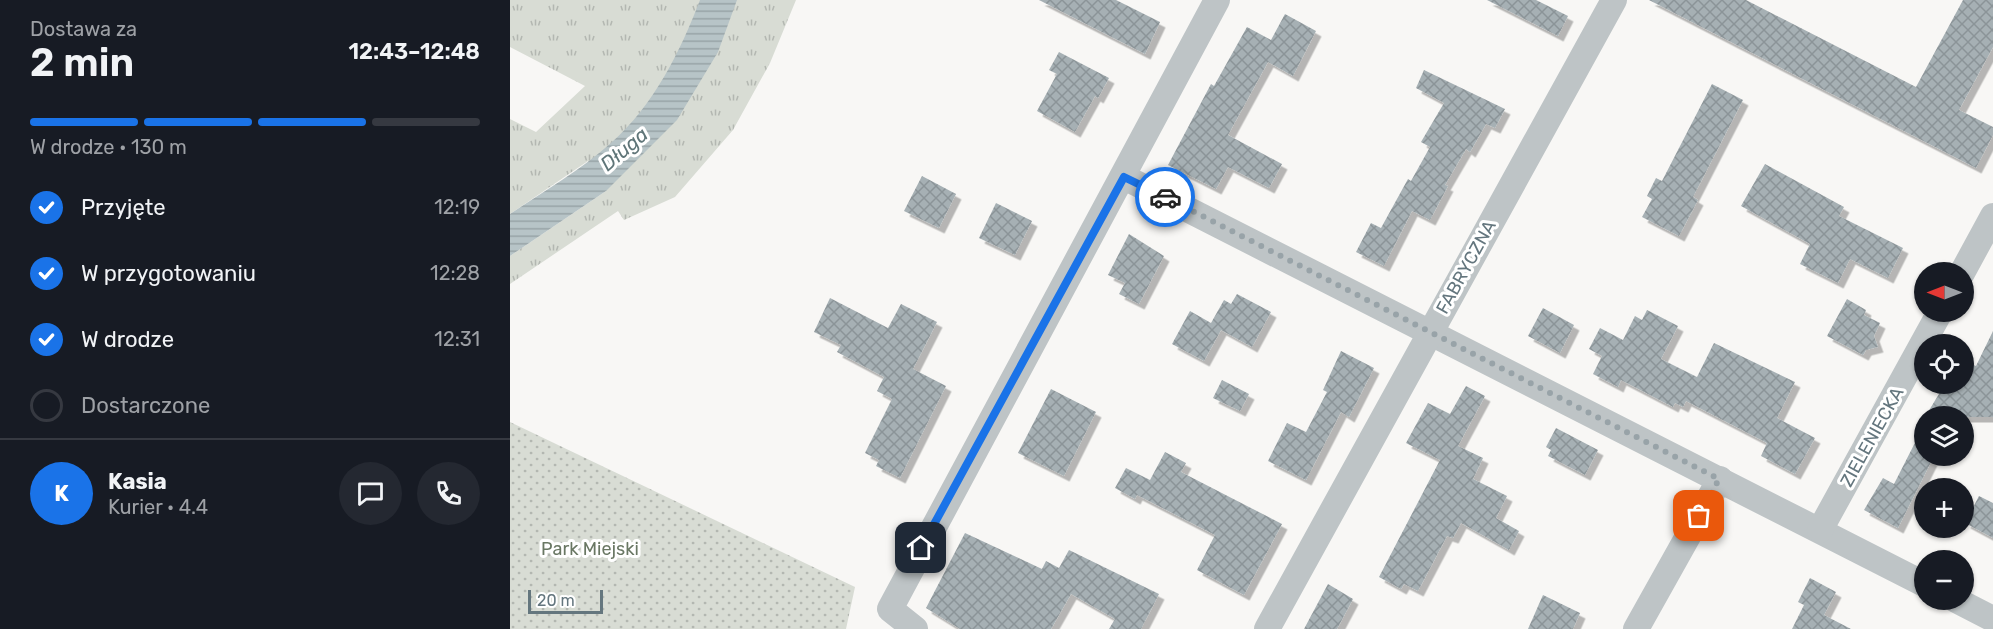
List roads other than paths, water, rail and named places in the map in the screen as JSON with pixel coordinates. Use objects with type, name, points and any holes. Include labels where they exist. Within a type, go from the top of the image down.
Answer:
[{"type":"street","points":[[915,629],[890,609],[1217,0]]},
{"type":"street","name":"FABRYCZNA","points":[[1266,629],[1614,0]]},
{"type":"street","points":[[1124,177],[1914,579]]},
{"type":"street","points":[[1969,262],[1991,225]]},
{"type":"street","name":"ZIELENIECKA","points":[[1820,530],[1934,322]]},
{"type":"street","points":[[1636,629],[1719,479]]},
{"type":"street","points":[[1974,609],[1993,619]]},
{"type":"water","name":"Długa","points":[[700,0],[737,0],[718,52],[677,120],[606,191],[510,256],[510,214],[587,162],[626,128],[653,95],[664,77],[684,39]]},
{"type":"park label","name":"Park Miejski","points":[[590,549]]}]
